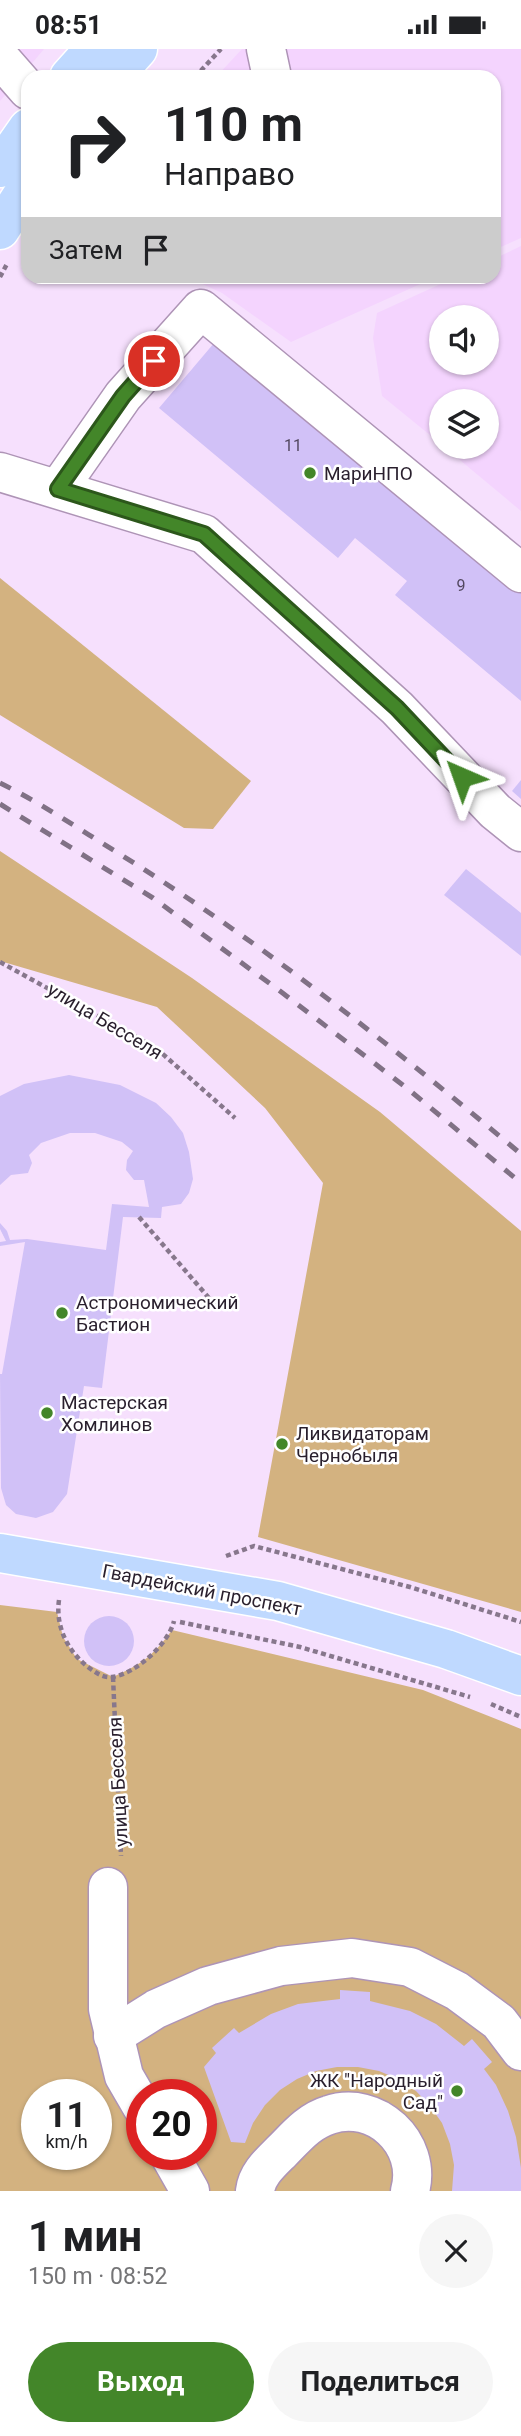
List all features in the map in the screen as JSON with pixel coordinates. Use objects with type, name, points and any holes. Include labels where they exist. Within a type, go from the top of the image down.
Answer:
[{"type":"main road","points":[[75,70],[94,49]]},
{"type":"main road","points":[[119,70],[138,49]]},
{"type":"main road","points":[[0,230],[19,187]]},
{"type":"main road","name":"Гвардейский проспект","points":[[0,1553],[278,1601],[446,1649],[521,1676]]},
{"type":"street","points":[[266,49],[270,70]]},
{"type":"street","points":[[0,58],[21,82]]},
{"type":"street","points":[[58,489],[123,396],[201,309],[521,572]]},
{"type":"street","points":[[0,472],[204,534],[397,708],[495,811],[521,832]]},
{"type":"street","points":[[115,1874],[108,2009],[126,2079]]},
{"type":"street","points":[[113,2036],[156,2009],[208,1986],[281,1966],[352,1958],[410,1967],[457,1991],[499,2022],[521,2052]]},
{"type":"street","points":[[255,2191],[261,2173],[300,2132],[314,2121],[346,2111],[376,2117],[401,2137],[412,2167],[410,2191]]},
{"type":"street","points":[[178,2170],[190,2191]]},
{"type":"path","points":[[202,70],[221,49]]},
{"type":"path","name":"улица Бесселя","points":[[0,962],[156,1048],[235,1118]]},
{"type":"path","points":[[139,1217],[215,1305]]},
{"type":"path","points":[[218,1558],[254,1546],[410,1587],[521,1622]]},
{"type":"path","points":[[47,1598],[72,1602]]},
{"type":"path","points":[[59,1600],[57,1612],[63,1636],[77,1659],[101,1676],[113,1677],[135,1667],[156,1652],[172,1630],[174,1621]]},
{"type":"path","points":[[161,1618],[300,1647],[479,1700]]},
{"type":"path","name":"улица Бесселя","points":[[113,1677],[115,1874]]},
{"type":"path","points":[[489,1704],[521,1717]]},
{"type":"shaded area","points":[[0,49],[44,49],[26,70],[21,70],[21,76],[0,101]]},
{"type":"shaded area","points":[[242,49],[521,49],[521,238],[501,247],[501,70],[222,70]]},
{"type":"shaded area","points":[[521,246],[521,511],[459,459],[499,459],[499,389],[429,389],[429,434],[382,396],[373,338],[377,313],[441,284],[501,284],[501,256]]},
{"type":"shaded area","points":[[202,284],[420,284],[291,342],[222,293]]},
{"type":"shaded area","points":[[0,578],[251,781],[213,829],[184,828],[0,715]]},
{"type":"shaded area","points":[[0,851],[192,978],[380,1112],[521,1231],[521,1612],[258,1537],[323,1183],[265,1108],[157,1007],[0,961]]},
{"type":"shaded area","points":[[0,1605],[57,1612],[63,1637],[77,1659],[113,1677],[146,1658],[172,1630],[423,1690],[521,1729],[521,2191],[0,2191]]},
{"type":"building","name":"МариНПО","points":[[220,336],[521,588],[521,701],[395,595],[407,581],[355,538],[338,558],[159,408]]},
{"type":"building","points":[[521,780],[521,799],[512,791]]},
{"type":"building","points":[[466,869],[521,913],[521,956],[444,895]]},
{"type":"building","name":"Астрономический Бастион","points":[[69,1075],[120,1085],[156,1103],[183,1133],[193,1179],[189,1193],[181,1204],[162,1207],[161,1218],[123,1217],[102,1388],[84,1386],[67,1494],[53,1512],[36,1518],[16,1514],[6,1505],[1,1488],[0,1374],[25,1242],[0,1246],[0,1242],[6,1241],[0,1223],[10,1240],[27,1239],[106,1250],[112,1204],[149,1207],[144,1180],[134,1180],[126,1170],[127,1160],[133,1151],[122,1142],[95,1133],[70,1133],[41,1143],[29,1155],[32,1163],[28,1173],[11,1175],[0,1185],[0,1096],[24,1084]]},
{"type":"building","points":[[109,1616],[127,1623],[134,1641],[127,1659],[109,1666],[91,1659],[84,1641],[91,1623]]},
{"type":"building","name":"ЖК \"Народный Сад\"","points":[[340,1990],[370,1992],[370,2001],[410,2011],[436,2024],[464,2046],[472,2039],[492,2062],[484,2069],[496,2085],[508,2111],[516,2137],[521,2168],[521,2191],[452,2191],[454,2165],[450,2144],[442,2123],[430,2106],[416,2091],[398,2079],[379,2071],[358,2067],[316,2071],[297,2079],[280,2090],[265,2105],[253,2123],[245,2143],[231,2142],[217,2103],[217,2079],[208,2079],[204,2067],[216,2053],[212,2048],[234,2028],[239,2033],[271,2014],[298,2004],[340,1999]]},
{"type":"railway","points":[[0,783],[74,826],[223,922],[325,996],[521,1154]]},
{"type":"railway","points":[[0,804],[153,898],[408,1089],[521,1183]]},
{"type":"place","name":"МариНПО","points":[[310,473]]},
{"type":"place","name":"Астрономический Бастион","points":[[62,1313]]},
{"type":"place","name":"Мастерская Хомлинов","points":[[47,1413]]},
{"type":"place","name":"Ликвидаторам Чернобыля","points":[[282,1444]]},
{"type":"place","name":"ЖК \"Народный Сад\"","points":[[457,2091]]},
{"type":"route","points":[[154,361],[123,396],[58,489],[204,534],[397,708],[462,777]]}]
